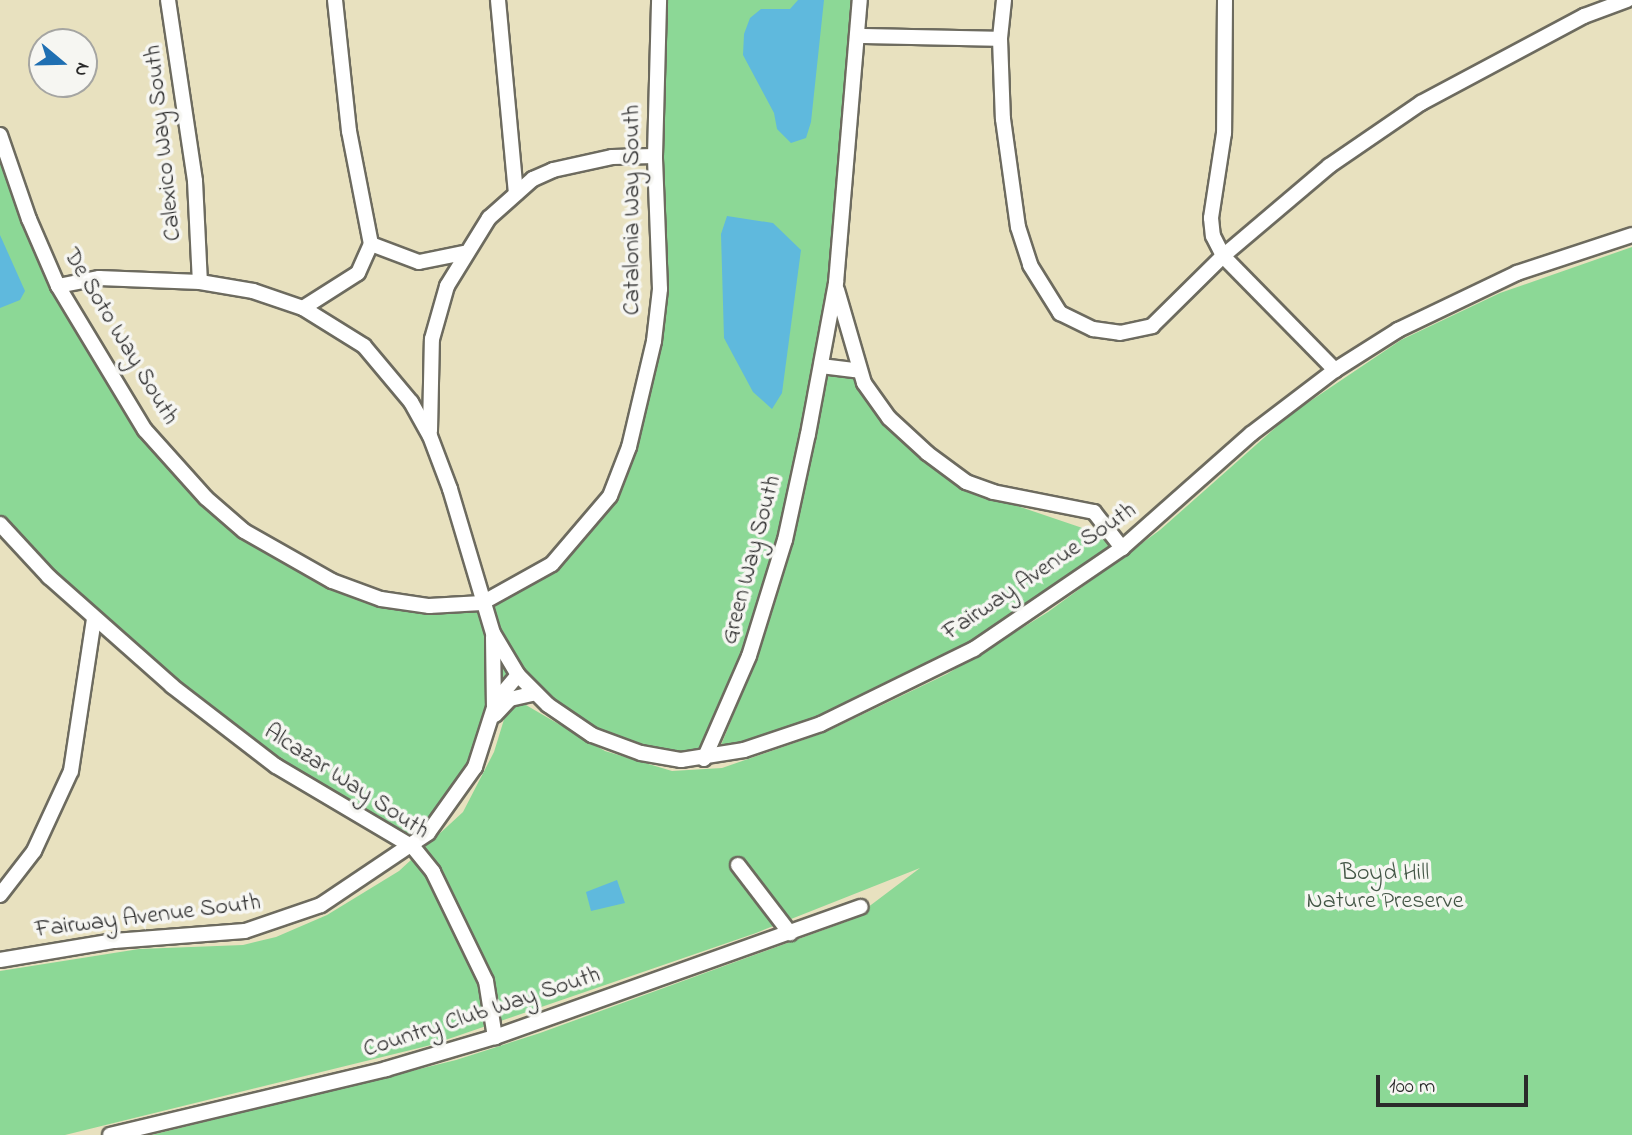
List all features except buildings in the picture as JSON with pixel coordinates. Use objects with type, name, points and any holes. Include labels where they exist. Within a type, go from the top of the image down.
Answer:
[{"type":"street","name":"Calexico Way South","points":[[169,0],[195,181],[200,282]]},
{"type":"street","points":[[303,309],[358,273],[371,244],[349,131],[335,0]]},
{"type":"street","points":[[498,0],[504,96],[516,193]]},
{"type":"street","name":"Catalonia Way South","points":[[482,603],[552,564],[591,522],[615,484],[629,447],[654,341],[660,289],[655,156],[659,0]]},
{"type":"street","name":"Green Way South","points":[[704,759],[749,656],[785,540],[821,366],[836,283],[860,0]]},
{"type":"street","points":[[1004,0],[1000,39],[1003,119],[1018,227],[1030,265],[1060,313],[1093,329],[1120,333],[1152,326],[1223,256],[1329,166],[1421,103],[1584,16],[1627,0]]},
{"type":"street","points":[[1225,0],[1224,133],[1211,218],[1213,236],[1223,256],[1335,370]]},
{"type":"street","points":[[859,36],[1000,39]]},
{"type":"street","name":"De Soto Way South","points":[[0,135],[58,286],[145,430],[206,498],[244,531],[313,572],[381,599],[429,606],[482,603]]},
{"type":"street","points":[[430,436],[432,339],[447,286],[464,253],[489,218],[533,179],[576,162],[655,156]]},
{"type":"street","name":"Fairway Avenue South","points":[[430,436],[493,633],[518,675],[535,694],[568,720],[620,747],[681,760],[704,759],[821,724],[974,649],[1122,548],[1251,434],[1335,370],[1455,301],[1576,250],[1632,235]]},
{"type":"street","points":[[371,244],[419,262],[464,253]]},
{"type":"street","points":[[58,286],[99,278],[200,282],[253,291],[303,309],[364,346],[389,371],[430,436]]},
{"type":"street","name":"Green Way South","points":[[836,283],[860,372],[890,418],[966,482],[1024,501],[1094,512],[1122,548]]},
{"type":"street","points":[[821,366],[860,372]]},
{"type":"street","name":"Alcazar Way South","points":[[0,524],[94,619],[276,766],[413,847],[433,872],[486,981],[495,1037]]},
{"type":"street","points":[[0,895],[34,851],[71,771],[94,619]]},
{"type":"street","points":[[493,633],[494,712]]},
{"type":"street","name":"Fairway Avenue South","points":[[0,960],[114,942],[245,931],[280,922],[321,905],[413,847],[461,792],[494,712],[518,675]]},
{"type":"street","points":[[494,712],[510,699],[535,694]]},
{"type":"street","points":[[738,865],[790,933]]},
{"type":"street","name":"Country Club Way South","points":[[110,1135],[386,1069],[495,1037],[861,907]]},
{"type":"green space","points":[[664,0],[854,0],[830,283],[779,539],[744,656],[705,753],[681,755],[642,748],[599,732],[553,701],[516,660],[500,637],[489,605],[564,560],[595,526],[615,496],[638,436],[660,342],[666,278],[661,155]]},
{"type":"green space","points":[[0,154],[16,206],[43,266],[111,386],[255,545],[330,586],[478,607],[516,679],[470,764],[412,840],[279,761],[176,682],[53,574],[0,516]]},
{"type":"green space","name":"Boyd Hill Nature Preserve","points":[[1632,247],[1632,1135],[151,1135],[456,1060],[540,1033],[851,920],[920,868],[756,933],[431,1045],[65,1135],[0,1135],[0,971],[139,949],[243,945],[276,937],[327,915],[399,871],[463,812],[494,752],[506,713],[519,701],[605,751],[672,771],[722,768],[826,732],[947,674],[1048,612],[1160,530],[1291,414],[1401,340],[1500,293]]},
{"type":"green space","points":[[825,372],[855,376],[885,422],[991,497],[1109,537],[1115,546],[970,644],[819,719],[719,750],[756,660],[790,542]]},
{"type":"water","points":[[798,0],[824,0],[811,122],[806,138],[791,143],[777,129],[774,113],[743,55],[744,34],[750,18],[761,9],[790,9]]},
{"type":"water","points":[[727,216],[773,223],[801,250],[782,393],[772,409],[753,392],[724,338],[721,234]]},
{"type":"water","points":[[0,235],[25,291],[20,300],[0,308]]},
{"type":"water","points":[[617,880],[625,903],[591,911],[586,892]]}]
